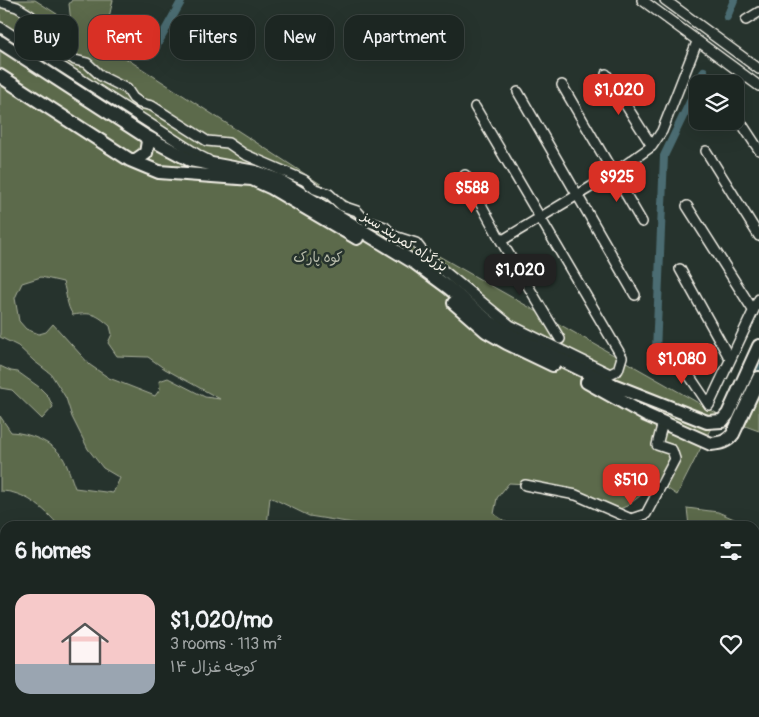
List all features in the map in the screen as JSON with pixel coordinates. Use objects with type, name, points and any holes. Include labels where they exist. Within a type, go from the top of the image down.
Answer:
[{"type":"highway","name":"بزرگراه کمربند سبز","points":[[0,42],[145,136],[190,160],[255,172],[278,180],[415,263],[491,323],[512,335],[599,378],[707,422],[722,422],[728,414],[759,346]]},
{"type":"highway","name":"بزرگراه کمربند سبز","points":[[0,76],[130,160],[159,172],[186,176],[227,176],[252,179],[272,188],[411,270],[444,294],[486,331],[609,393],[646,415],[711,444],[721,444],[734,434],[759,378]]},
{"type":"highway","points":[[130,160],[136,160],[146,153],[148,141],[145,136]]},
{"type":"highway","points":[[646,415],[646,405],[655,400]]},
{"type":"street","points":[[642,0],[759,86]]},
{"type":"street","points":[[665,0],[759,69]]},
{"type":"street","points":[[0,2],[17,7],[30,15],[62,46],[68,55],[75,60],[87,63],[101,76],[127,89],[133,98],[140,103],[152,106],[207,141],[228,143],[244,154],[304,180],[315,189],[329,194],[342,206],[357,211],[366,221],[385,227],[394,236],[403,240],[416,243],[427,257],[510,325],[610,374],[618,370],[622,357],[539,218],[476,107]]},
{"type":"street","points":[[746,20],[759,12]]},
{"type":"street","points":[[0,27],[200,156],[227,167]]},
{"type":"street","points":[[501,241],[614,173],[652,146],[662,132],[697,42]]},
{"type":"street","points":[[606,74],[652,146]]},
{"type":"street","points":[[562,85],[642,222]]},
{"type":"street","points":[[518,92],[576,196],[635,295]]},
{"type":"street","points":[[744,127],[759,150]]},
{"type":"street","points":[[706,152],[759,236]]},
{"type":"street","points":[[465,175],[501,241],[560,338]]},
{"type":"street","points":[[687,206],[753,310]]},
{"type":"street","points":[[680,269],[730,359]]},
{"type":"street","points":[[674,353],[709,404],[759,299]]},
{"type":"street","points":[[525,485],[576,495],[631,519],[646,514],[675,459],[672,450],[657,445],[663,422]]},
{"type":"green space","name":"کوه پارک","points":[[0,0],[35,0],[58,15],[15,15],[15,60],[78,60],[78,15],[70,15],[69,4],[72,0],[113,0],[110,15],[88,15],[88,60],[128,60],[384,225],[718,414],[677,495],[647,475],[645,492],[627,506],[612,512],[544,485],[509,483],[497,498],[494,514],[504,521],[340,521],[309,516],[270,497],[268,521],[54,521],[40,507],[25,497],[0,491],[0,416],[11,432],[40,439],[59,452],[66,464],[75,488],[113,493],[120,478],[103,468],[88,449],[72,417],[66,398],[51,374],[18,346],[0,337]],"holes":[[[41,277],[63,282],[73,315],[93,315],[110,326],[112,334],[108,343],[117,356],[148,357],[165,369],[220,399],[205,397],[168,378],[159,381],[160,389],[155,396],[109,378],[90,365],[53,324],[46,332],[39,334],[26,329],[19,321],[15,298],[22,283]]]},
{"type":"green space","points":[[0,366],[18,372],[48,396],[53,407],[42,419],[12,390],[0,388]]},
{"type":"green space","points":[[759,395],[759,431],[745,426]]},
{"type":"green space","points":[[687,508],[718,512],[739,521],[688,521]]},
{"type":"waterway","points":[[160,40],[182,0]]},
{"type":"waterway","points":[[727,17],[734,0]]},
{"type":"waterway","points":[[702,75],[704,71]]},
{"type":"waterway","points":[[656,352],[664,156],[689,104]]},
{"type":"waterway","points":[[751,380],[759,362]]}]
